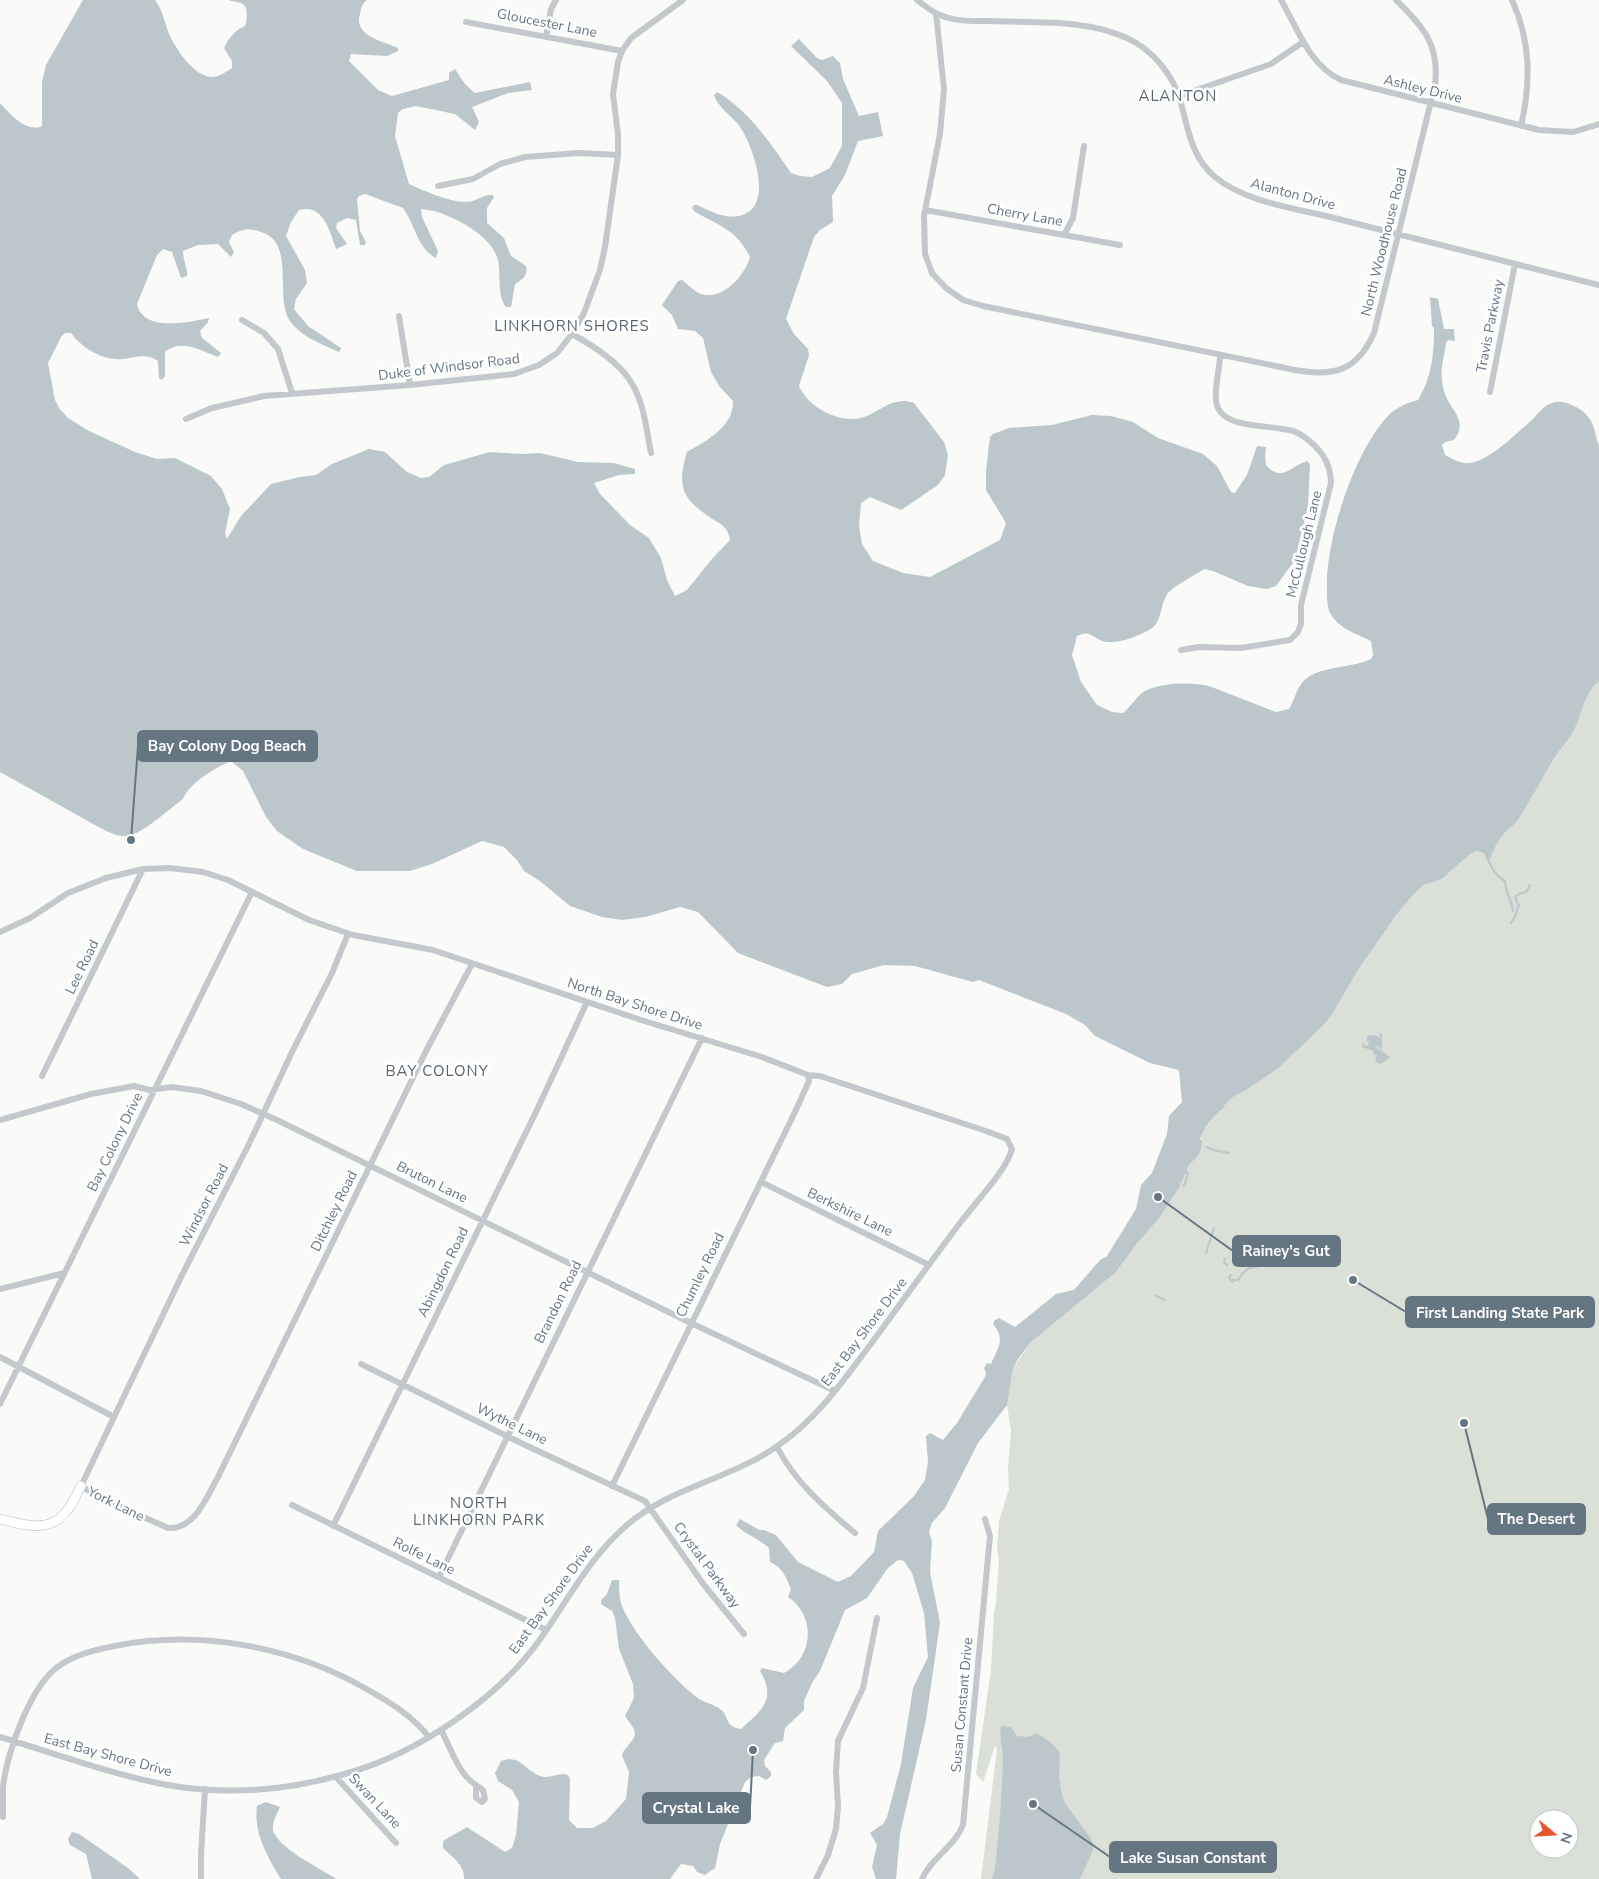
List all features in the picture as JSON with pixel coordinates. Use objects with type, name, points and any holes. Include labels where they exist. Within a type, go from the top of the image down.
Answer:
[{"type":"street","points":[[546,37],[551,9],[556,0]]},
{"type":"street","name":"Duke of Windsor Road","points":[[186,419],[229,403],[252,398],[292,393],[410,385],[523,372],[548,359],[561,348],[572,334],[584,313],[600,270],[610,222],[618,155],[613,86],[616,68],[622,51],[637,33],[674,2],[683,0]]},
{"type":"street","name":"Alanton Drive","points":[[917,0],[936,13],[959,20],[1084,24],[1108,30],[1133,41],[1150,53],[1171,78],[1179,96],[1188,131],[1200,160],[1210,173],[1228,186],[1250,196],[1599,285]]},
{"type":"street","name":"Ashley Drive","points":[[1281,0],[1303,42],[1319,65],[1336,78],[1353,84],[1539,130],[1567,133],[1580,131],[1599,124]]},
{"type":"street","name":"North Woodhouse Road","points":[[925,210],[923,243],[927,262],[938,281],[960,298],[983,306],[1163,344],[1314,373],[1338,371],[1349,366],[1365,348],[1374,333],[1436,78],[1435,57],[1422,26],[1396,0]]},
{"type":"street","points":[[1512,0],[1524,35],[1529,63],[1527,95],[1521,126]]},
{"type":"street","points":[[925,210],[940,134],[944,89],[936,13]]},
{"type":"street","name":"Gloucester Lane","points":[[466,22],[622,51]]},
{"type":"street","points":[[1179,96],[1271,64],[1303,42]]},
{"type":"street","points":[[1064,235],[1073,218],[1084,146]]},
{"type":"street","points":[[438,186],[467,182],[500,164],[525,157],[580,153],[618,155]]},
{"type":"street","name":"Cherry Lane","points":[[925,210],[1120,245]]},
{"type":"street","name":"Travis Parkway","points":[[1490,392],[1516,264]]},
{"type":"street","points":[[399,316],[410,385]]},
{"type":"street","points":[[242,320],[264,333],[278,349],[292,393]]},
{"type":"street","points":[[572,334],[596,348],[629,378],[642,407],[652,452]]},
{"type":"street","name":"McCullough Lane","points":[[1181,650],[1199,647],[1240,648],[1290,640],[1298,632],[1302,624],[1301,604],[1331,483],[1330,470],[1323,456],[1302,435],[1276,428],[1234,422],[1220,413],[1216,399],[1220,355]]},
{"type":"street","name":"North Bay Shore Drive","points":[[0,932],[19,924],[84,885],[134,870],[170,868],[203,872],[228,880],[309,920],[348,934],[433,950],[778,1063],[808,1075],[820,1076],[986,1130],[1010,1142]]},
{"type":"street","name":"Lee Road","points":[[42,1076],[143,869]]},
{"type":"street","name":"Bay Colony Drive","points":[[0,1404],[252,892]]},
{"type":"street","name":"Windsor Road","points":[[81,1486],[332,973],[348,934]]},
{"type":"street","name":"Ditchley Road","points":[[221,1470],[425,1053],[472,964]]},
{"type":"street","name":"Abingdon Road","points":[[333,1526],[535,1114],[587,1002]]},
{"type":"street","name":"Brandon Road","points":[[439,1578],[702,1038]]},
{"type":"street","name":"Chumley Road","points":[[612,1486],[761,1182],[809,1081],[808,1075]]},
{"type":"street","name":"Bruton Lane","points":[[0,1120],[91,1094],[130,1086],[150,1090],[171,1087],[201,1091],[263,1113],[691,1323],[835,1391]]},
{"type":"street","name":"East Bay Shore Drive","points":[[0,1737],[129,1776],[163,1784],[227,1791],[280,1787],[336,1777],[383,1761],[441,1730],[477,1703],[510,1674],[546,1630],[600,1550],[634,1519],[651,1508],[754,1461],[777,1447],[814,1414],[835,1391],[1010,1158],[1012,1149],[1010,1142]]},
{"type":"street","name":"Berkshire Lane","points":[[761,1182],[929,1266]]},
{"type":"street","points":[[0,1289],[64,1273]]},
{"type":"street","points":[[0,1357],[114,1417]]},
{"type":"street","name":"Wythe Lane","points":[[361,1364],[507,1436],[640,1498],[651,1508]]},
{"type":"street","points":[[777,1447],[791,1470],[803,1484],[855,1533]]},
{"type":"street","name":"York Lane","points":[[0,1519],[35,1526],[54,1523],[68,1511],[81,1486],[100,1497],[163,1526],[173,1528],[182,1526],[194,1516],[221,1470]]},
{"type":"street","name":"Rolfe Lane","points":[[292,1505],[546,1630]]},
{"type":"street","name":"Crystal Parkway","points":[[651,1508],[704,1585],[744,1634]]},
{"type":"street","name":"Susan Constant Drive","points":[[922,1879],[928,1869],[957,1837],[963,1825],[990,1536],[985,1519]]},
{"type":"street","points":[[816,1879],[828,1855],[837,1823],[836,1772],[838,1741],[863,1688],[876,1618]]},
{"type":"street","points":[[3,1817],[4,1787],[8,1764],[28,1706],[36,1691],[47,1676],[65,1662],[80,1655],[107,1648],[144,1642],[177,1640],[211,1641],[286,1655],[320,1666],[360,1685],[399,1708],[419,1724],[429,1737]]},
{"type":"street","points":[[441,1730],[462,1772],[476,1785]]},
{"type":"street","name":"Swan Lane","points":[[336,1777],[396,1843]]},
{"type":"street","points":[[201,1879],[206,1789]]},
{"type":"shaded area","points":[[83,0],[155,0],[170,36],[183,57],[196,70],[210,77],[218,76],[232,68],[232,61],[224,48],[232,35],[245,26],[246,23],[247,13],[244,5],[228,0],[367,0],[361,10],[359,21],[361,28],[371,37],[398,48],[398,51],[387,56],[351,54],[349,61],[378,90],[392,96],[449,80],[449,73],[455,69],[465,84],[475,93],[530,82],[532,90],[508,93],[472,107],[479,122],[475,130],[455,114],[416,106],[403,109],[398,113],[395,136],[409,184],[437,196],[460,202],[470,202],[493,195],[494,197],[487,208],[487,223],[504,238],[511,256],[526,266],[524,277],[515,284],[511,307],[506,307],[501,297],[499,267],[495,251],[478,233],[455,219],[431,210],[421,209],[422,217],[438,251],[436,258],[420,242],[403,208],[365,194],[357,199],[360,231],[366,242],[365,245],[360,245],[356,220],[347,218],[337,223],[336,228],[347,244],[336,249],[324,220],[314,211],[307,209],[299,210],[291,222],[286,236],[305,270],[307,283],[296,299],[294,309],[308,326],[341,348],[339,352],[306,336],[290,321],[284,299],[283,272],[278,247],[272,238],[253,230],[243,230],[232,235],[229,242],[234,252],[231,257],[218,244],[198,245],[183,251],[187,276],[181,278],[172,252],[163,249],[157,255],[137,304],[141,313],[148,319],[157,322],[179,323],[209,318],[200,331],[202,338],[221,353],[218,357],[192,347],[178,346],[171,348],[165,352],[165,376],[162,380],[159,378],[158,361],[150,357],[108,358],[81,344],[71,333],[65,333],[61,337],[48,363],[55,400],[59,408],[68,418],[89,431],[135,452],[157,459],[175,458],[211,476],[222,489],[230,509],[225,533],[227,539],[241,516],[271,484],[316,475],[332,464],[369,449],[385,452],[407,472],[421,478],[429,477],[444,465],[490,452],[540,453],[578,462],[614,463],[635,469],[635,474],[619,475],[594,483],[600,494],[630,525],[649,538],[661,558],[667,580],[675,596],[687,590],[730,540],[728,532],[724,527],[701,511],[688,497],[682,483],[684,464],[687,452],[710,438],[724,426],[732,410],[733,401],[720,387],[711,372],[703,338],[695,331],[678,329],[672,315],[662,305],[678,281],[682,280],[701,294],[717,294],[725,290],[738,278],[750,257],[745,248],[733,235],[720,225],[695,212],[692,208],[694,205],[697,205],[724,216],[738,216],[751,210],[759,192],[759,180],[748,142],[738,124],[718,103],[714,95],[717,92],[749,118],[767,139],[791,173],[812,177],[830,168],[842,146],[842,103],[827,81],[791,46],[799,39],[817,58],[822,60],[833,56],[840,63],[843,79],[859,116],[878,112],[883,136],[858,141],[845,175],[832,196],[833,222],[820,230],[814,237],[786,319],[794,334],[808,349],[809,355],[799,386],[810,402],[828,413],[848,419],[858,419],[867,416],[895,402],[907,401],[914,403],[944,442],[948,455],[945,475],[938,485],[901,510],[870,497],[861,503],[859,526],[862,544],[873,561],[903,573],[930,577],[1000,540],[1006,523],[986,490],[986,471],[990,437],[1009,428],[1052,425],[1092,415],[1111,416],[1133,422],[1158,438],[1203,454],[1217,466],[1231,492],[1235,493],[1247,475],[1257,446],[1266,447],[1266,465],[1276,473],[1286,472],[1307,461],[1310,464],[1308,505],[1295,560],[1276,586],[1267,589],[1248,586],[1204,569],[1168,593],[1157,623],[1140,635],[1113,642],[1099,640],[1086,633],[1077,636],[1072,655],[1081,682],[1097,705],[1112,712],[1123,713],[1142,693],[1149,689],[1165,685],[1193,684],[1209,686],[1276,712],[1289,709],[1301,684],[1315,673],[1371,659],[1373,655],[1371,641],[1342,626],[1332,617],[1327,599],[1327,572],[1336,523],[1344,497],[1365,448],[1391,413],[1397,408],[1418,400],[1426,383],[1433,356],[1434,338],[1430,297],[1438,299],[1444,329],[1454,329],[1455,341],[1448,340],[1446,343],[1442,365],[1442,384],[1460,427],[1454,440],[1445,442],[1442,445],[1445,455],[1463,463],[1478,461],[1511,439],[1544,408],[1555,402],[1574,406],[1588,416],[1592,424],[1599,446],[1599,681],[1590,692],[1573,732],[1553,760],[1516,823],[1500,839],[1490,859],[1487,860],[1484,853],[1476,851],[1442,879],[1424,885],[1413,895],[1397,914],[1358,970],[1333,1013],[1323,1026],[1277,1069],[1233,1097],[1210,1122],[1200,1139],[1202,1142],[1198,1156],[1189,1165],[1179,1188],[1160,1217],[1116,1272],[1030,1343],[1013,1369],[1007,1405],[978,1443],[945,1508],[932,1523],[929,1532],[932,1541],[930,1572],[940,1623],[926,1720],[900,1834],[896,1879],[876,1879],[872,1867],[877,1845],[870,1833],[883,1824],[887,1817],[901,1764],[913,1688],[928,1657],[924,1613],[912,1573],[904,1561],[898,1560],[888,1568],[867,1598],[845,1610],[820,1671],[804,1701],[804,1710],[785,1728],[783,1741],[775,1743],[764,1760],[765,1766],[771,1772],[771,1776],[766,1780],[759,1776],[751,1777],[745,1782],[720,1844],[715,1868],[705,1875],[697,1872],[693,1866],[681,1864],[670,1879],[464,1879],[460,1865],[443,1848],[443,1841],[467,1827],[505,1852],[512,1848],[516,1835],[519,1802],[512,1790],[498,1781],[495,1773],[501,1761],[508,1759],[518,1761],[540,1776],[568,1775],[570,1779],[569,1820],[577,1828],[593,1828],[606,1821],[626,1799],[629,1772],[622,1756],[635,1734],[634,1729],[625,1716],[634,1698],[633,1684],[619,1649],[615,1618],[612,1611],[601,1604],[601,1600],[607,1594],[612,1580],[619,1580],[621,1603],[626,1615],[643,1642],[689,1691],[704,1702],[720,1709],[730,1724],[736,1728],[741,1729],[761,1710],[767,1697],[767,1689],[760,1671],[762,1668],[784,1673],[794,1666],[806,1647],[807,1625],[797,1605],[788,1597],[791,1589],[786,1577],[778,1567],[770,1562],[769,1548],[736,1525],[740,1519],[759,1530],[776,1535],[798,1562],[838,1582],[851,1576],[874,1552],[878,1531],[914,1496],[925,1480],[928,1462],[926,1436],[930,1433],[943,1440],[957,1423],[985,1377],[984,1368],[987,1363],[991,1364],[1000,1339],[993,1324],[995,1320],[999,1318],[1015,1327],[1056,1294],[1074,1290],[1100,1260],[1107,1256],[1136,1209],[1141,1185],[1152,1173],[1167,1134],[1169,1116],[1182,1102],[1179,1070],[1150,1063],[1095,1036],[1085,1025],[1066,1014],[979,980],[973,982],[915,966],[884,965],[852,974],[842,984],[827,987],[738,953],[698,912],[680,907],[645,917],[622,920],[602,917],[570,906],[540,881],[524,871],[517,860],[504,847],[482,841],[432,864],[410,871],[357,871],[303,849],[277,831],[266,817],[243,771],[231,761],[210,772],[197,782],[183,799],[148,826],[141,831],[127,836],[104,830],[0,772],[0,103],[13,117],[24,125],[30,127],[42,126],[42,82],[46,65]]},
{"type":"shaded area","points":[[1599,681],[1599,1879],[981,1879],[997,1749],[995,1746],[983,1782],[976,1774],[991,1670],[999,1559],[997,1548],[999,1521],[1009,1489],[1008,1468],[1011,1431],[1007,1405],[1013,1369],[1030,1343],[1116,1272],[1160,1217],[1179,1188],[1189,1165],[1198,1156],[1202,1132],[1233,1097],[1276,1069],[1323,1026],[1333,1013],[1358,970],[1397,914],[1413,895],[1424,885],[1442,879],[1476,851],[1484,853],[1490,859],[1494,848],[1506,831],[1516,823],[1553,760],[1573,732],[1590,692]]},
{"type":"shaded area","points":[[1379,1033],[1382,1034],[1382,1050],[1377,1045],[1376,1047],[1390,1057],[1381,1064],[1375,1062],[1377,1055],[1374,1055],[1373,1051],[1362,1047],[1363,1043],[1368,1046],[1370,1041],[1367,1041],[1367,1036],[1375,1035],[1380,1038]]},
{"type":"shaded area","points":[[1001,1726],[1011,1727],[1017,1736],[1028,1737],[1037,1733],[1054,1745],[1060,1754],[1059,1775],[1062,1796],[1067,1806],[1092,1840],[1093,1850],[1080,1879],[992,1879],[995,1869],[1002,1787]]},
{"type":"shaded area","points":[[266,1802],[280,1807],[273,1827],[274,1833],[279,1840],[293,1853],[336,1879],[281,1879],[267,1854],[257,1825],[257,1806]]},
{"type":"shaded area","points":[[72,1832],[79,1834],[128,1868],[140,1879],[92,1879],[86,1854],[70,1845],[68,1839]]},
{"type":"waterway","points":[[1487,857],[1496,874],[1505,881],[1513,911]]},
{"type":"waterway","points":[[1511,923],[1519,906],[1515,898],[1517,895],[1527,891],[1530,885]]},
{"type":"waterway","points":[[1207,1147],[1229,1153]]},
{"type":"waterway","points":[[1184,1186],[1188,1173],[1185,1172]]},
{"type":"waterway","points":[[1206,1253],[1214,1228]]},
{"type":"waterway","points":[[1225,1259],[1224,1262],[1227,1265]]},
{"type":"waterway","points":[[1232,1280],[1238,1280],[1248,1269],[1257,1267]]},
{"type":"waterway","points":[[1231,1275],[1229,1278],[1233,1282]]},
{"type":"waterway","points":[[1156,1296],[1165,1300]]},
{"type":"place","name":"Bay Colony Dog Beach","points":[[131,840]]},
{"type":"place","name":"Rainey's Gut","points":[[1158,1197]]},
{"type":"place","name":"First Landing State Park","points":[[1353,1280]]},
{"type":"place","name":"The Desert","points":[[1464,1423]]},
{"type":"place","name":"Crystal Lake","points":[[753,1750]]},
{"type":"place","name":"Lake Susan Constant","points":[[1033,1804]]},
{"type":"district","name":"ALANTON","points":[[1178,96]]},
{"type":"district","name":"LINKHORN SHORES","points":[[572,326]]},
{"type":"district","name":"BAY COLONY","points":[[437,1071]]},
{"type":"district","name":"NORTH LINKHORN PARK","points":[[479,1512]]}]
